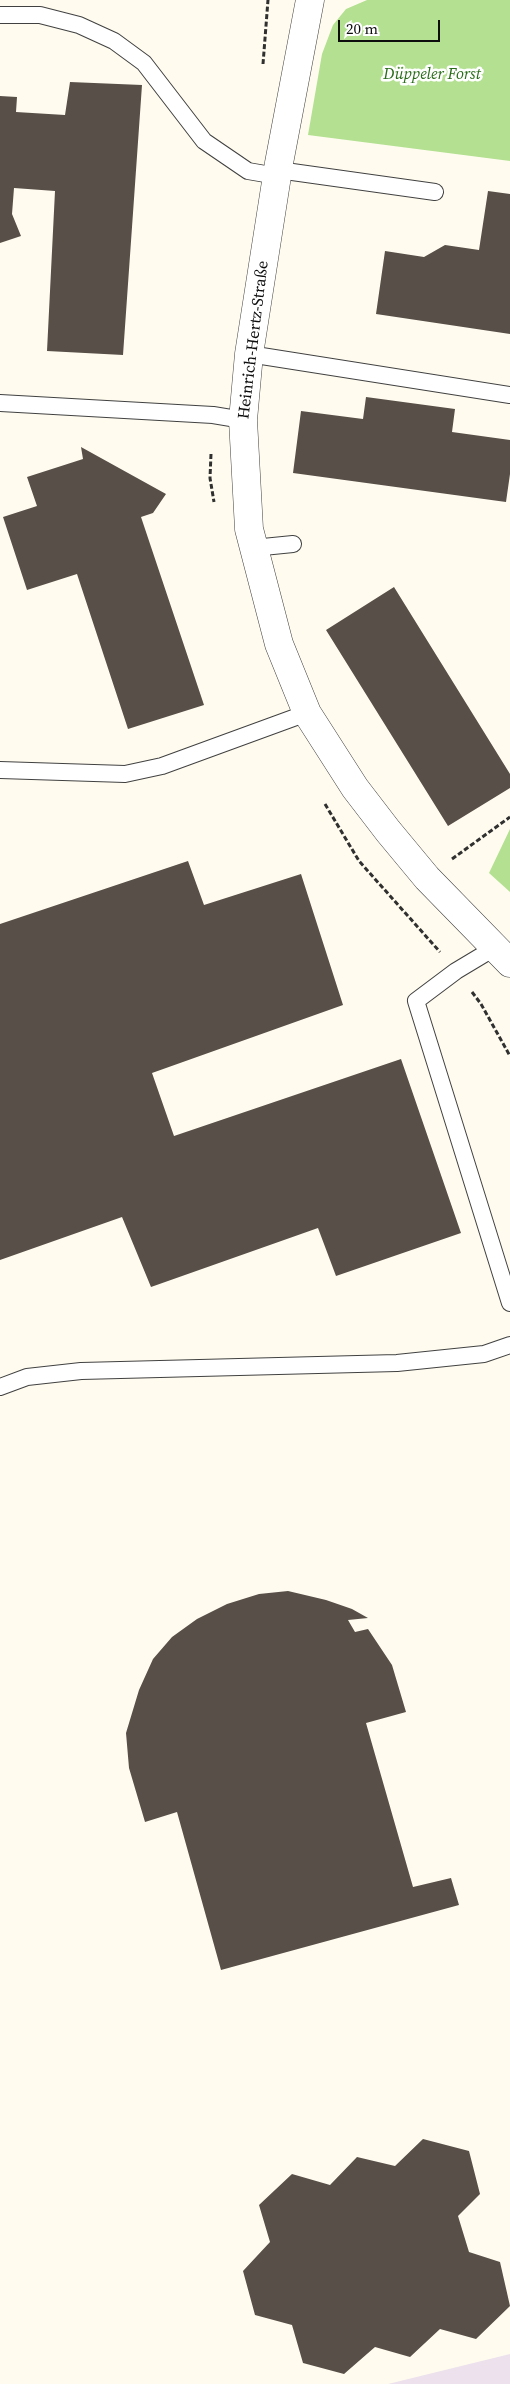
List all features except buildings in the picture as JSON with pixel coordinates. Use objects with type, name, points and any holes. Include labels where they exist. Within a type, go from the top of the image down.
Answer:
[{"type":"street","name":"Heinrich-Hertz-Straße","points":[[310,0],[278,173],[249,354],[243,420],[249,529],[279,644],[307,713],[355,788],[426,878],[506,959]]},
{"type":"lane","points":[[0,16],[40,15],[79,25],[114,41],[144,63],[204,140],[248,170],[435,192]]},
{"type":"lane","points":[[249,354],[510,395]]},
{"type":"lane","points":[[0,403],[213,415],[243,420]]},
{"type":"lane","points":[[253,548],[293,544]]},
{"type":"lane","points":[[0,770],[125,774],[162,766],[307,713]]},
{"type":"lane","points":[[506,959],[456,971],[416,1000],[510,1303]]},
{"type":"lane","points":[[0,1387],[27,1377],[81,1371],[398,1369],[484,1354],[510,1345]]},
{"type":"path","points":[[268,0],[269,6]]},
{"type":"path","points":[[426,878],[510,816]]},
{"type":"shaded area","points":[[510,2354],[510,2384],[388,2384]]},
{"type":"green space","name":"Düppeler Forst","points":[[367,0],[510,0],[510,161],[308,135],[322,54],[333,25],[346,9]]},
{"type":"green space","points":[[510,829],[510,892],[489,873]]}]
